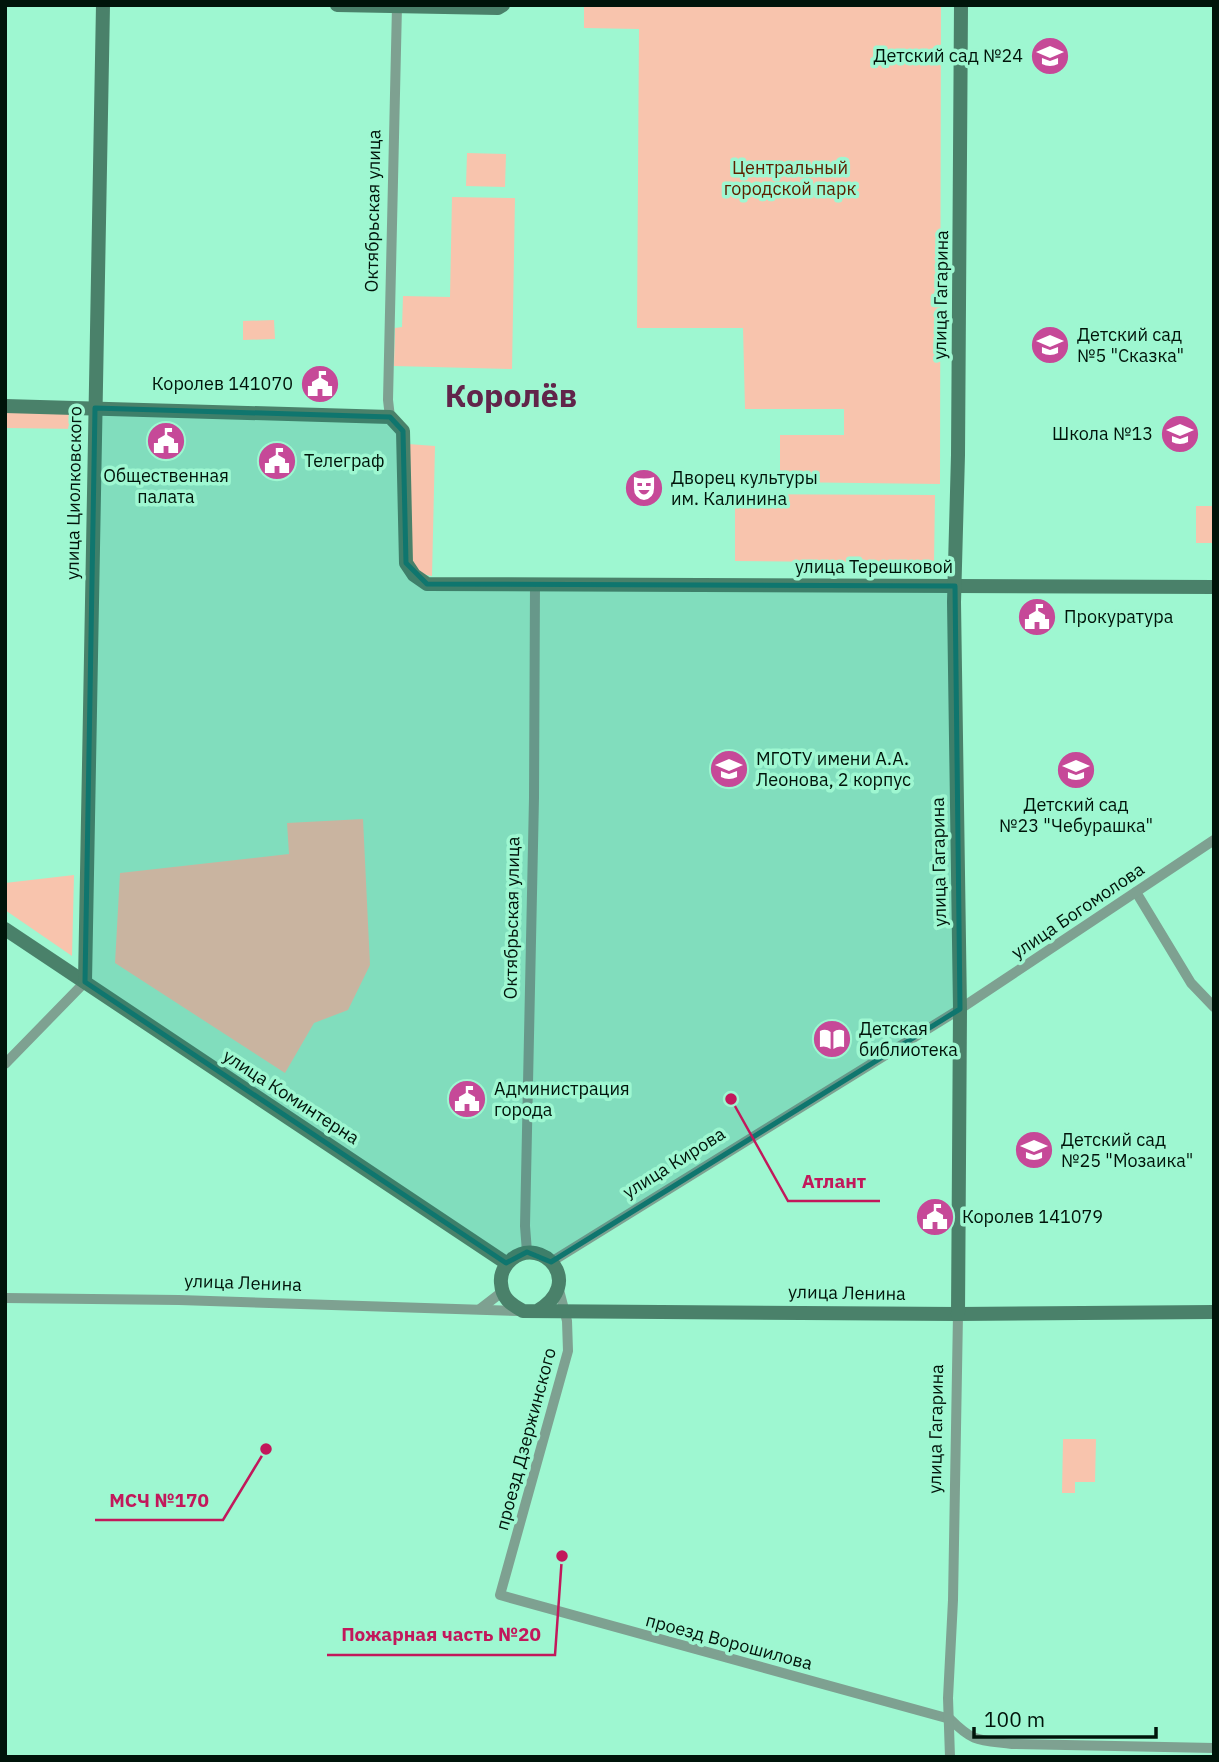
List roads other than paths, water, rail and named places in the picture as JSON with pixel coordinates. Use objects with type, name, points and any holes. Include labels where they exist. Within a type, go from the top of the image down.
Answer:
[{"type":"main road","name":"улица Циолковского","points":[[85,982],[103,5]]},
{"type":"main road","points":[[337,5],[501,7]]},
{"type":"main road","name":"улица Гагарина","points":[[958,1314],[960,1009],[955,586],[959,415],[961,5]]},
{"type":"main road","points":[[5,406],[390,417]]},
{"type":"main road","name":"улица Терешковой","points":[[390,417],[403,431],[406,563],[414,575],[427,584],[1214,587]]},
{"type":"main road","name":"улица Коминтерна","points":[[5,929],[506,1263]]},
{"type":"main road","points":[[527,1252],[540,1254],[551,1262],[559,1275],[559,1290],[550,1304],[530,1311],[510,1304],[502,1292],[500,1277],[506,1263],[516,1255],[527,1252]]},
{"type":"main road","name":"улица Ленина","points":[[530,1311],[958,1314],[1214,1312]]},
{"type":"street","name":"Октябрьская улица","points":[[390,417],[388,400],[397,6]]},
{"type":"street","name":"Октябрьская улица","points":[[527,1252],[525,1226],[534,798],[535,584]]},
{"type":"street","name":"улица Богомолова","points":[[960,1009],[1214,840]]},
{"type":"street","points":[[1136,892],[1191,983],[1214,1007]]},
{"type":"street","points":[[5,1064],[85,982]]},
{"type":"street","name":"улица Кирова","points":[[551,1262],[960,1009]]},
{"type":"street","name":"проезд Дзержинского","points":[[500,1595],[568,1351],[569,1336],[559,1290]]},
{"type":"street","points":[[480,1309],[502,1292]]},
{"type":"street","name":"улица Ленина","points":[[5,1298],[179,1300],[530,1311]]},
{"type":"street","name":"улица Гагарина","points":[[950,1757],[948,1698],[953,1600],[958,1314]]},
{"type":"street","name":"проезд Ворошилова","points":[[500,1595],[950,1719]]},
{"type":"street","points":[[950,1719],[967,1736],[1012,1744],[1214,1748]]},
{"type":"place","name":"Детский сад №24","points":[[1050,56]]},
{"type":"place","name":"Детский сад №5 \"Сказка\"","points":[[1050,345]]},
{"type":"place","name":"Королев 141070","points":[[320,384]]},
{"type":"place","name":"Школа №13","points":[[1180,434]]},
{"type":"place","name":"Общественная палата","points":[[166,441]]},
{"type":"place","name":"Телеграф","points":[[277,461]]},
{"type":"place","name":"Дворец культуры им. Калинина","points":[[644,488]]},
{"type":"place","name":"Прокуратура","points":[[1037,617]]},
{"type":"place","name":"МГОТУ имени А.А. Леонова, 2 корпус","points":[[729,769]]},
{"type":"place","name":"Детский сад №23 \"Чебурашка\"","points":[[1076,770]]},
{"type":"place","name":"Детская библиотека","points":[[832,1039]]},
{"type":"place","name":"Администрация города","points":[[467,1099]]},
{"type":"place","name":"Атлант","points":[[731,1099]]},
{"type":"place","name":"Детский сад №25 \"Мозаика\"","points":[[1034,1150]]},
{"type":"place","name":"Королев 141079","points":[[935,1217]]},
{"type":"place","name":"МСЧ №170","points":[[266,1449]]},
{"type":"place","name":"Пожарная часть №20","points":[[562,1556]]},
{"type":"district","name":"Королёв","points":[[511,396]]},
{"type":"park label","name":"Центральный городской парк","points":[[790,178]]}]
